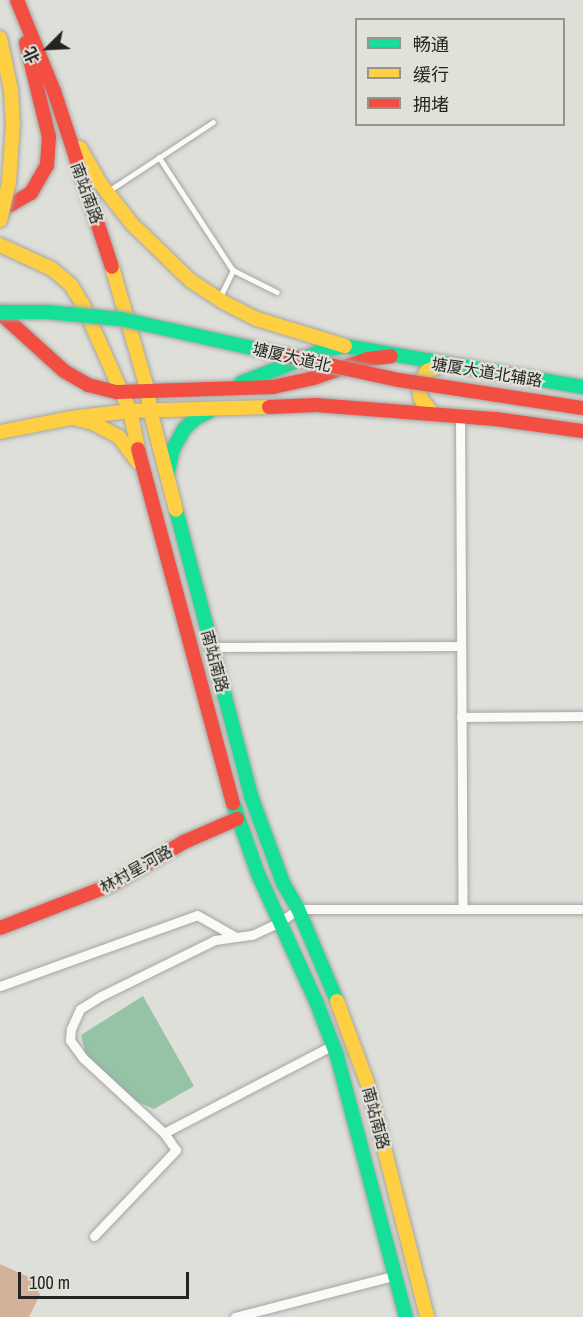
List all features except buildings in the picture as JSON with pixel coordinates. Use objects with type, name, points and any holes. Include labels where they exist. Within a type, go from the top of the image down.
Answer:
[{"type":"main road","name":"南站南路","points":[[15,0],[54,91],[67,137],[102,233],[148,392],[150,410],[251,796],[283,883],[298,909],[344,1017],[368,1085],[427,1317]]},
{"type":"main road","points":[[0,207],[10,205],[31,193],[44,174],[49,150],[45,115],[15,0]]},
{"type":"main road","points":[[0,38],[11,90],[13,123],[9,182],[0,220]]},
{"type":"main road","points":[[54,91],[79,146],[107,192],[139,231],[173,266],[219,300],[277,327],[345,346]]},
{"type":"main road","name":"南站南路","points":[[0,245],[52,268],[71,285],[83,304],[123,392],[130,411],[144,472],[237,819],[333,1045],[355,1117],[406,1317]]},
{"type":"main road","name":"塘厦大道北","points":[[0,313],[47,312],[121,319],[399,380],[583,408]]},
{"type":"main road","name":"塘厦大道北辅路","points":[[0,313],[49,359],[76,380],[102,389],[123,392],[284,386],[368,359],[391,356]]},
{"type":"main road","name":"塘厦大道北辅路","points":[[229,387],[322,351],[345,346],[442,365],[583,387]]},
{"type":"main road","points":[[433,414],[421,399],[418,384],[427,371],[442,365]]},
{"type":"main road","points":[[0,432],[71,418],[130,411],[316,405],[460,416],[583,431]]},
{"type":"main road","points":[[168,479],[170,458],[184,429],[203,414],[221,408]]},
{"type":"main road","points":[[71,418],[93,423],[119,437],[129,447],[144,472]]},
{"type":"main road","name":"林村星河路","points":[[0,928],[120,881],[184,842],[237,819]]},
{"type":"street","points":[[460,416],[463,909]]},
{"type":"street","points":[[211,647],[461,646]]},
{"type":"street","points":[[461,717],[583,716]]},
{"type":"street","points":[[94,1236],[176,1150],[164,1133],[83,1058],[70,1040],[71,1029],[80,1009],[100,996],[215,940],[252,935],[280,922],[298,909],[583,909]]},
{"type":"street","points":[[0,986],[196,915],[236,937]]},
{"type":"street","points":[[164,1133],[333,1045]]},
{"type":"street","points":[[235,1317],[396,1275]]},
{"type":"lane","points":[[107,192],[213,122]]},
{"type":"lane","points":[[159,157],[233,270],[277,292]]},
{"type":"lane","points":[[219,300],[233,270]]},
{"type":"shaded area","points":[[143,996],[194,1086],[154,1109],[131,1099],[86,1055],[81,1035]]},
{"type":"shaded area","points":[[0,1264],[33,1279],[40,1295],[29,1317],[0,1317]]},
{"type":"traffic: fast","points":[[0,312],[47,312],[121,319],[261,350]]},
{"type":"traffic: fast","points":[[241,383],[322,351],[345,346],[583,387]]},
{"type":"traffic: fast","points":[[168,472],[173,449],[184,429],[196,418],[212,410]]},
{"type":"traffic: fast","points":[[176,510],[251,796],[283,883],[298,909],[337,1001]]},
{"type":"traffic: fast","points":[[233,803],[258,874],[316,1001],[337,1056],[406,1317]]},
{"type":"traffic: slow","points":[[0,38],[11,90],[13,123],[9,182],[0,220]]},
{"type":"traffic: slow","points":[[80,148],[100,183],[132,224],[191,281],[223,302],[257,319],[345,346]]},
{"type":"traffic: slow","points":[[0,245],[52,269],[71,285],[83,305],[130,411],[138,449]]},
{"type":"traffic: slow","points":[[112,267],[148,392],[150,410],[176,510]]},
{"type":"traffic: slow","points":[[433,414],[421,399],[418,384],[427,371],[443,365]]},
{"type":"traffic: slow","points":[[0,432],[71,418],[130,411],[269,407]]},
{"type":"traffic: slow","points":[[77,419],[93,423],[119,437],[138,462]]},
{"type":"traffic: slow","points":[[337,1001],[368,1085],[427,1317]]},
{"type":"traffic: jam","points":[[17,0],[54,91],[112,267]]},
{"type":"traffic: jam","points":[[0,207],[10,205],[31,193],[47,165],[49,137],[26,43]]},
{"type":"traffic: jam","points":[[0,313],[64,371],[88,385],[117,392],[273,387],[314,378],[368,359],[391,356]]},
{"type":"traffic: jam","points":[[261,350],[399,380],[583,408]]},
{"type":"traffic: jam","points":[[269,407],[316,405],[495,419],[583,431]]},
{"type":"traffic: jam","points":[[138,449],[233,803]]},
{"type":"traffic: jam","points":[[0,928],[111,885],[184,842],[237,819]]}]
